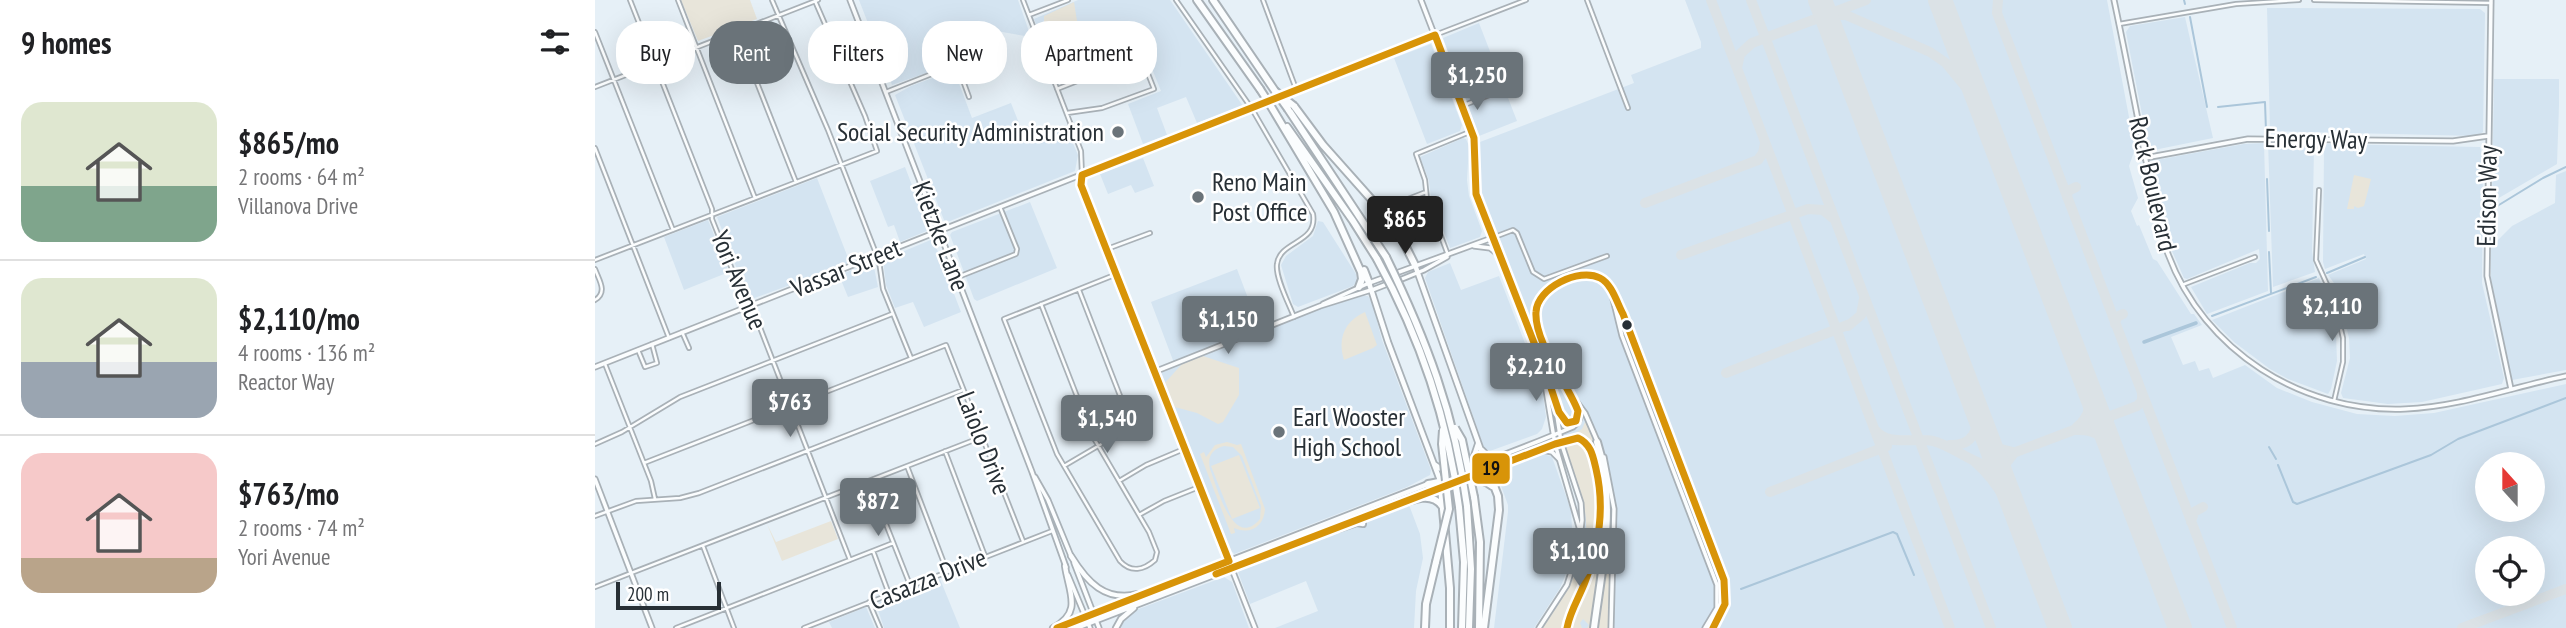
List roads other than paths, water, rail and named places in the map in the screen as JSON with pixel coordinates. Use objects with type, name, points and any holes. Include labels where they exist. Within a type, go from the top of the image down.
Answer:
[{"type":"highway","points":[[1197,0],[1276,114],[1355,250],[1371,286]]},
{"type":"highway","points":[[1215,0],[1273,88],[1388,217],[1402,237],[1415,265]]},
{"type":"highway","points":[[1291,108],[1386,257],[1433,360],[1451,420],[1463,506],[1471,569],[1469,628]]},
{"type":"highway","points":[[1276,114],[1353,221],[1377,260],[1414,334],[1444,424],[1463,506],[1462,628]]},
{"type":"highway","points":[[1339,222],[1361,272],[1363,279],[1359,287]]},
{"type":"highway","points":[[1451,420],[1462,440],[1474,498],[1479,542],[1482,628]]},
{"type":"highway","points":[[1425,628],[1426,604],[1449,509],[1442,444],[1444,424]]},
{"type":"highway","points":[[1594,628],[1608,503],[1605,471],[1597,442]]},
{"type":"highway","points":[[1495,490],[1496,473],[1504,464]]},
{"type":"highway","points":[[1482,628],[1499,522],[1499,503],[1488,470]]},
{"type":"highway","points":[[1425,485],[1441,483],[1452,477],[1462,477],[1483,480],[1495,490]]},
{"type":"highway","points":[[1441,483],[1450,588],[1450,628]]},
{"type":"highway","points":[[1383,510],[1429,497],[1440,503],[1444,515]]},
{"type":"main road","points":[[1415,265],[1488,470],[1462,477]]},
{"type":"main road","points":[[1076,628],[1089,626],[1096,620],[1331,530],[1362,521],[1433,491],[1441,483],[1388,342],[1371,286]]},
{"type":"main road","points":[[1478,446],[1488,456],[1496,458]]},
{"type":"main road","points":[[1462,477],[1478,446]]},
{"type":"main road","points":[[1434,464],[1452,477]]},
{"type":"main road","points":[[1362,521],[1361,512],[1425,485]]},
{"type":"main road","points":[[1055,628],[1425,485]]},
{"type":"main road","points":[[1071,556],[1088,582],[1109,595],[1131,596],[1169,585]]},
{"type":"main road","points":[[1055,628],[1072,609],[1073,598],[1065,566]]},
{"type":"main road","points":[[1116,628],[1128,613],[1143,602]]},
{"type":"street","name":"Yori Avenue","points":[[630,0],[638,21]]},
{"type":"street","points":[[678,0],[755,198]]},
{"type":"street","points":[[644,463],[911,358],[883,289],[880,265],[841,164],[772,0]]},
{"type":"street","name":"Kietzke Lane","points":[[850,0],[1089,626]]},
{"type":"street","points":[[1023,0],[1082,155],[1080,183],[1255,628]]},
{"type":"street","points":[[1029,15],[1068,0]]},
{"type":"street","points":[[1176,0],[1252,109],[1314,218],[1310,233],[1282,253],[1277,264],[1277,272],[1294,317]]},
{"type":"street","points":[[1263,0],[1296,90]]},
{"type":"street","points":[[1421,0],[1472,131],[1476,152],[1474,187],[1492,238],[1543,370],[1551,383],[1562,417],[1567,423],[1576,421],[1578,409]]},
{"type":"street","name":"Vassar Street","points":[[595,367],[1526,0]]},
{"type":"street","points":[[1587,0],[1628,108]]},
{"type":"street","name":"Rock Boulevard","points":[[2114,0],[2161,233],[2171,262],[2182,285],[2218,335],[2250,362],[2299,390],[2334,401],[2372,408],[2406,409],[2441,404],[2566,376]]},
{"type":"street","points":[[2119,24],[2236,4],[2299,0]]},
{"type":"street","points":[[2314,0],[2491,1]]},
{"type":"street","points":[[595,260],[877,151],[816,1],[765,21]]},
{"type":"street","name":"Edison Way","points":[[2491,1],[2487,276],[2511,389]]},
{"type":"street","points":[[595,32],[673,230]]},
{"type":"street","points":[[697,48],[709,43]]},
{"type":"street","points":[[1057,89],[1141,56],[1154,89],[1102,108],[1066,113]]},
{"type":"street","points":[[885,92],[922,78]]},
{"type":"street","points":[[595,87],[614,80]]},
{"type":"street","name":"Yori Avenue","points":[[663,84],[742,294],[754,312],[850,560]]},
{"type":"street","points":[[757,84],[796,182]]},
{"type":"street","points":[[964,84],[969,97]]},
{"type":"street","points":[[1462,106],[1502,90]]},
{"type":"street","points":[[1448,255],[1426,192],[1425,180],[1416,158],[1417,152],[1472,131]]},
{"type":"street","name":"Energy Way","points":[[2145,158],[2248,139],[2453,141],[2488,136]]},
{"type":"street","points":[[595,148],[669,338]]},
{"type":"street","points":[[2319,190],[2316,260],[2334,300],[2343,338],[2343,362],[2334,401]]},
{"type":"street","points":[[1390,206],[1426,192]]},
{"type":"street","points":[[956,277],[1016,254],[1017,248],[1000,207]]},
{"type":"street","points":[[1154,372],[1371,286],[1415,265],[1513,230],[1517,233],[1532,272],[1544,279],[1608,256]]},
{"type":"street","points":[[1107,249],[1150,233]]},
{"type":"street","points":[[1472,246],[1490,248],[1500,256]]},
{"type":"street","points":[[1320,306],[1359,287],[1418,272],[1448,255]]},
{"type":"street","points":[[2182,285],[2255,257]]},
{"type":"street","points":[[595,269],[602,289],[601,295],[595,300]]},
{"type":"street","points":[[1041,304],[1098,446],[1139,515],[1157,552],[1155,560],[1149,565],[1132,569],[1120,561],[1064,466],[1004,319],[1041,304],[1117,274]]},
{"type":"street","points":[[1452,477],[1465,469],[1553,435],[1578,422],[1578,409],[1564,385],[1537,320],[1536,310],[1539,299],[1552,287],[1584,275],[1602,280],[1625,321],[1724,580],[1726,600],[1721,617],[1713,628]]},
{"type":"street","points":[[1064,466],[1131,425],[1079,289]]},
{"type":"street","points":[[1612,295],[1625,344],[1717,585],[1717,608],[1705,628]]},
{"type":"street","points":[[595,444],[631,428],[680,397],[893,314]]},
{"type":"street","points":[[682,332],[689,348]]},
{"type":"street","points":[[638,350],[645,367],[657,363],[652,344]]},
{"type":"street","name":"Laiolo Drive","points":[[911,358],[946,345],[1023,541]]},
{"type":"street","points":[[605,363],[655,499]]},
{"type":"street","points":[[1543,370],[1555,444],[1573,499],[1580,533]]},
{"type":"street","points":[[1564,385],[1585,413],[1609,475],[1614,509],[1611,628]]},
{"type":"street","points":[[595,516],[636,501],[680,498],[699,493],[963,390]]},
{"type":"street","points":[[1539,628],[1572,574],[1580,533],[1581,503],[1561,442],[1556,400]]},
{"type":"street","points":[[595,587],[982,437]]},
{"type":"street","points":[[1488,470],[1561,442],[1578,438],[1589,444],[1597,472],[1601,503],[1599,528],[1594,556],[1567,628]]},
{"type":"street","points":[[1119,481],[1146,465],[1184,449]]},
{"type":"street","points":[[1540,450],[1550,451],[1559,459]]},
{"type":"street","points":[[944,451],[985,556]]},
{"type":"street","points":[[907,466],[947,572]]},
{"type":"street","name":"Kietzke Lane","points":[[1032,472],[1045,493],[1099,628]]},
{"type":"street","points":[[1441,483],[1462,477]]},
{"type":"street","points":[[595,479],[652,628]]},
{"type":"street","points":[[869,481],[910,586]]},
{"type":"street","points":[[1139,515],[1164,501],[1199,487]]},
{"type":"street","name":"Casazza Drive","points":[[804,628],[1052,531]]},
{"type":"street","points":[[676,628],[893,543]]},
{"type":"street","points":[[703,546],[734,628]]},
{"type":"street","points":[[873,551],[889,595]]},
{"type":"street","points":[[870,602],[880,628]]},
{"type":"waterway","points":[[2184,0],[2185,4]]},
{"type":"waterway","points":[[2190,17],[2207,107]]},
{"type":"waterway","points":[[2218,107],[2265,102],[2266,131]]},
{"type":"waterway","points":[[2494,208],[2566,167]]},
{"type":"waterway","points":[[2267,179],[2269,231]]},
{"type":"waterway","points":[[2269,252],[2271,293]]},
{"type":"waterway","points":[[2327,273],[2365,257]]},
{"type":"waterway","points":[[2212,316],[2316,277]]},
{"type":"waterway","points":[[2144,342],[2196,323]]},
{"type":"waterway","points":[[2278,465],[2293,502],[2297,504],[2431,455],[2458,439],[2566,398]]},
{"type":"waterway","points":[[2269,447],[2276,459]]},
{"type":"waterway","points":[[1741,589],[1893,532],[1897,534],[1914,575]]},
{"type":"place","name":"Social Security Administration","points":[[1118,132]]},
{"type":"place","name":"Reno Main Post Office","points":[[1198,197]]},
{"type":"place","name":"Earl Wooster High School","points":[[1279,432]]}]
